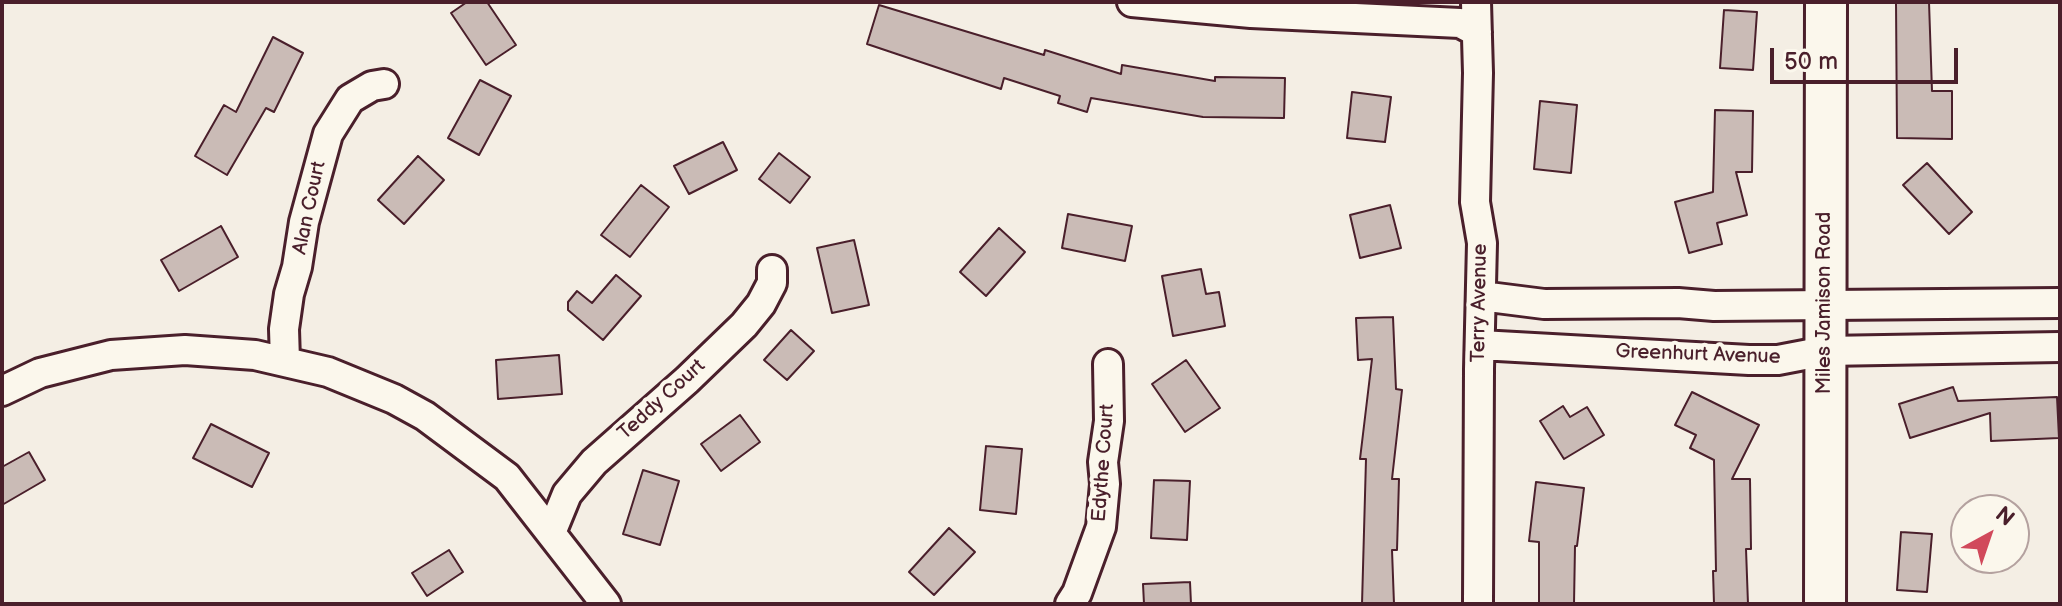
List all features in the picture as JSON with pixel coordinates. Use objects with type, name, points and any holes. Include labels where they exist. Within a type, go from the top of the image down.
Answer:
[{"type":"main road","name":"Miles Jamison Road","points":[[1825,604],[1826,2]]},
{"type":"street","points":[[1132,2],[1251,13],[1460,23],[1477,32]]},
{"type":"street","name":"Terry Avenue","points":[[1476,2],[1475,202],[1482,243],[1478,604]]},
{"type":"street","name":"Alan Court","points":[[285,361],[284,329],[289,294],[304,222],[328,134],[350,99],[372,86],[384,84]]},
{"type":"street","name":"Teddy Court","points":[[551,533],[567,494],[594,462],[744,325],[761,304],[772,283],[772,270]]},
{"type":"street","points":[[1481,296],[1544,304],[1678,303],[1756,307],[2060,303]]},
{"type":"street","name":"Greenhurt Avenue","points":[[1480,345],[1749,360],[1778,360],[1825,351],[2060,347]]},
{"type":"street","points":[[2,391],[40,373],[111,355],[185,350],[255,355],[328,372],[394,399],[425,416],[507,477],[606,604]]},
{"type":"street","name":"Edythe Court","points":[[1070,604],[1101,527],[1105,484],[1103,462],[1109,421],[1108,364]]},
{"type":"building","points":[[467,2],[487,2],[516,45],[486,65],[451,13]]},
{"type":"building","points":[[1896,2],[1929,2],[1932,91],[1952,91],[1952,139],[1897,138]]},
{"type":"building","points":[[879,5],[1044,55],[1045,50],[1121,74],[1122,65],[1215,81],[1215,77],[1285,78],[1284,118],[1203,117],[1091,98],[1087,112],[1058,103],[1060,96],[1004,78],[1001,89],[867,44]]},
{"type":"building","points":[[1724,10],[1757,12],[1753,70],[1720,68]]},
{"type":"building","points":[[273,37],[303,53],[274,112],[266,108],[227,175],[195,156],[224,105],[236,112]]},
{"type":"building","points":[[480,80],[511,96],[479,155],[448,138]]},
{"type":"building","points":[[1352,92],[1391,97],[1385,142],[1347,138]]},
{"type":"building","points":[[1540,101],[1577,105],[1571,173],[1534,169]]},
{"type":"building","points":[[1715,110],[1753,111],[1752,172],[1736,172],[1747,215],[1717,223],[1722,244],[1689,253],[1675,202],[1713,192]]},
{"type":"building","points":[[723,142],[737,170],[689,194],[674,166]]},
{"type":"building","points":[[779,153],[810,177],[790,203],[759,179]]},
{"type":"building","points":[[418,156],[444,180],[404,224],[378,200]]},
{"type":"building","points":[[1927,163],[1972,212],[1949,234],[1903,185]]},
{"type":"building","points":[[641,185],[669,207],[630,257],[601,235]]},
{"type":"building","points":[[1390,205],[1401,248],[1360,258],[1350,215]]},
{"type":"building","points":[[1068,214],[1132,226],[1125,261],[1062,248]]},
{"type":"building","points":[[221,226],[238,257],[179,291],[161,260]]},
{"type":"building","points":[[999,228],[1025,252],[986,296],[960,272]]},
{"type":"building","points":[[854,240],[869,305],[832,313],[817,248]]},
{"type":"building","points":[[1201,269],[1206,294],[1219,292],[1225,326],[1173,336],[1162,276]]},
{"type":"building","points":[[616,275],[641,296],[603,340],[568,310],[568,302],[577,291],[592,303]]},
{"type":"building","points":[[1393,317],[1396,389],[1402,390],[1392,479],[1399,479],[1397,550],[1392,550],[1394,604],[1362,604],[1366,459],[1360,459],[1372,359],[1358,360],[1356,318]]},
{"type":"building","points":[[791,330],[814,351],[787,380],[764,360]]},
{"type":"building","points":[[559,355],[562,394],[498,399],[496,360]]},
{"type":"building","points":[[1186,360],[1220,408],[1185,432],[1152,384]]},
{"type":"building","points":[[1953,387],[1958,401],[2057,397],[2059,438],[1991,441],[1990,413],[1910,438],[1899,404]]},
{"type":"building","points":[[1692,392],[1759,425],[1732,479],[1750,479],[1751,549],[1746,549],[1748,604],[1714,604],[1714,460],[1690,448],[1696,435],[1675,425]]},
{"type":"building","points":[[1563,406],[1570,417],[1587,407],[1604,435],[1564,459],[1540,421]]},
{"type":"building","points":[[740,415],[760,442],[721,471],[701,444]]},
{"type":"building","points":[[211,424],[269,453],[252,487],[193,458]]},
{"type":"building","points":[[986,446],[1022,449],[1016,514],[980,510]]},
{"type":"building","points":[[29,452],[45,480],[2,505],[2,467]]},
{"type":"building","points":[[643,470],[679,481],[660,545],[623,534]]},
{"type":"building","points":[[1154,480],[1190,481],[1187,540],[1151,538]]},
{"type":"building","points":[[1536,482],[1584,488],[1575,546],[1574,604],[1539,604],[1539,542],[1529,541]]},
{"type":"building","points":[[949,528],[975,552],[934,595],[909,572]]},
{"type":"building","points":[[1901,532],[1932,534],[1927,592],[1897,590]]},
{"type":"building","points":[[449,550],[463,572],[427,596],[412,573]]},
{"type":"building","points":[[1190,582],[1191,604],[1144,604],[1143,584]]}]
